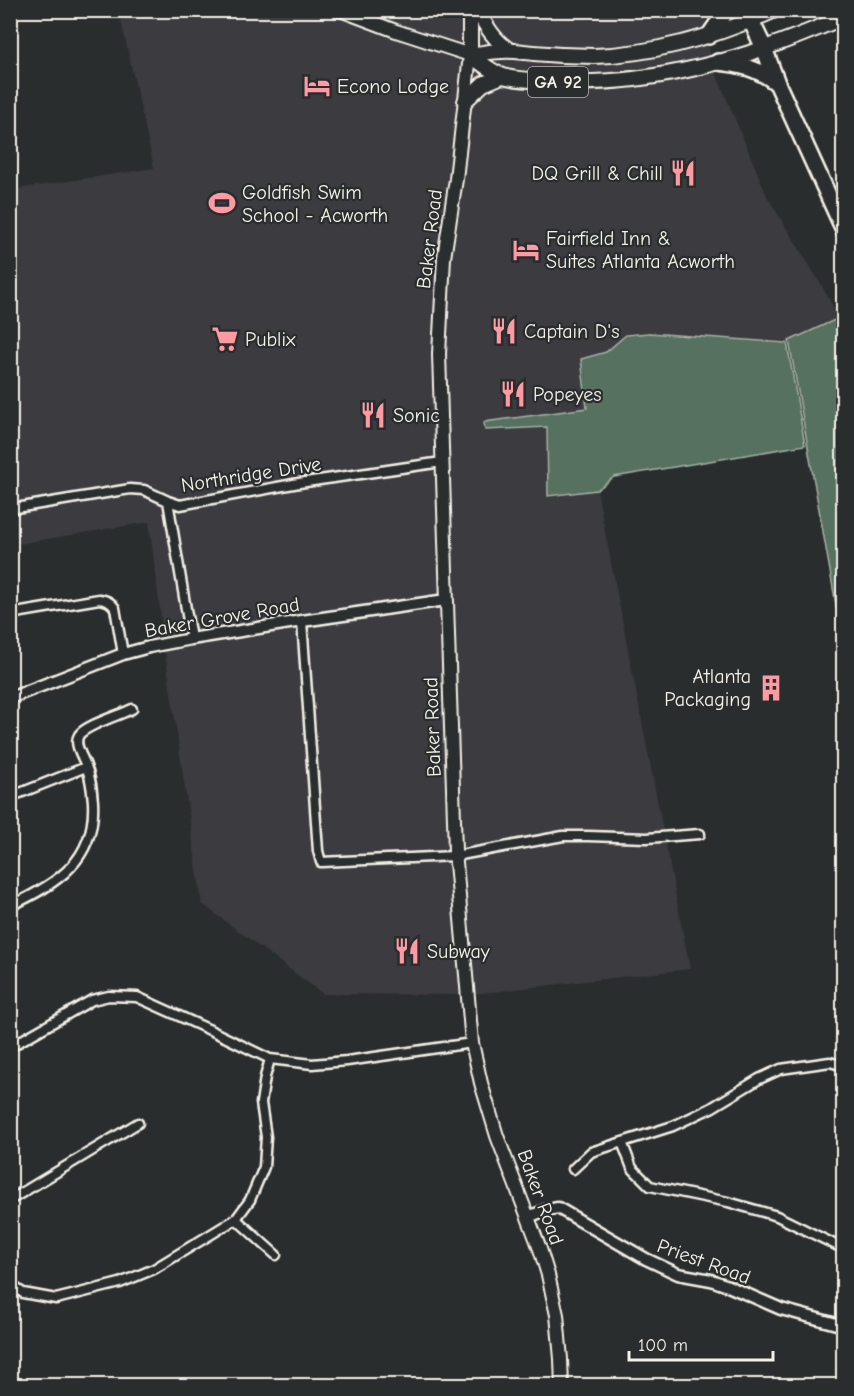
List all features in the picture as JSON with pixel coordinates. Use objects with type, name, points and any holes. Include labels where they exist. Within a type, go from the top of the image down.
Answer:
[{"type":"highway","points":[[709,36],[727,10]]},
{"type":"highway","points":[[749,16],[843,230]]},
{"type":"highway","points":[[718,62],[754,69],[777,83]]},
{"type":"main road","points":[[340,10],[470,55],[470,10]]},
{"type":"main road","points":[[477,10],[499,43],[511,51]]},
{"type":"main road","name":"GA 92","points":[[470,55],[502,51],[577,56],[611,55],[665,48],[709,36],[749,16],[775,10]]},
{"type":"main road","name":"GA 92","points":[[470,55],[502,76],[553,82],[615,81],[663,75],[718,62],[764,48],[843,17]]},
{"type":"main road","name":"Baker Road","points":[[470,55],[444,258],[439,354],[455,856],[472,1042],[481,1083],[497,1136],[548,1275],[557,1315],[562,1386]]},
{"type":"main road","points":[[465,101],[483,84],[502,76]]},
{"type":"street","name":"Northridge Drive","points":[[191,639],[168,501],[180,505],[299,483],[442,462]]},
{"type":"street","points":[[10,509],[130,489],[144,490],[168,501]]},
{"type":"street","points":[[10,614],[99,599],[107,600],[115,608],[123,654]]},
{"type":"street","name":"Baker Grove Road","points":[[10,698],[123,654],[149,647],[446,600]]},
{"type":"street","points":[[302,621],[318,851],[321,862],[455,856],[563,836],[647,838],[700,834]]},
{"type":"street","points":[[10,906],[33,896],[55,882],[73,866],[82,853],[92,825],[93,811],[92,789],[77,739],[93,725],[132,709]]},
{"type":"street","points":[[10,797],[86,767]]},
{"type":"street","points":[[10,1047],[92,1000],[109,996],[137,997],[270,1059],[312,1064],[472,1042]]},
{"type":"street","points":[[10,1284],[23,1293],[56,1299],[120,1283],[154,1269],[236,1219],[250,1200],[264,1167],[266,1137],[261,1103],[270,1059]]},
{"type":"street","points":[[573,1169],[591,1152],[673,1126],[711,1108],[759,1079],[781,1069],[830,1062],[843,1066]]},
{"type":"street","points":[[10,1200],[138,1123]]},
{"type":"street","points":[[622,1142],[632,1168],[650,1186],[728,1202],[777,1216],[843,1249]]},
{"type":"street","name":"Priest Road","points":[[528,1217],[558,1208],[646,1259],[678,1274],[711,1280],[781,1309],[843,1326]]},
{"type":"street","points":[[236,1219],[276,1255]]},
{"type":"shaded area","points":[[126,11],[704,11],[711,61],[768,198],[821,284],[839,318],[789,341],[648,333],[626,335],[606,352],[587,408],[484,423],[485,430],[547,427],[548,496],[597,490],[690,969],[464,995],[323,994],[202,904],[166,659],[149,522],[18,544],[10,504],[10,190],[154,168],[121,20]]},
{"type":"green space","points":[[839,318],[844,327],[843,644],[789,341]]},
{"type":"green space","points":[[649,333],[787,343],[805,445],[614,477],[597,490],[548,496],[547,427],[485,430],[484,422],[587,408],[581,359],[606,352],[626,335]]},
{"type":"place","name":"Econo Lodge","points":[[317,86]]},
{"type":"place","name":"DQ Grill & Chill","points":[[683,173]]},
{"type":"place","name":"Goldfish Swim School - Acworth","points":[[222,203]]},
{"type":"place","name":"Fairfield Inn & Suites Atlanta Acworth","points":[[526,250]]},
{"type":"place","name":"Captain D's","points":[[504,331]]},
{"type":"place","name":"Publix","points":[[225,339]]},
{"type":"place","name":"Popeyes","points":[[513,394]]},
{"type":"place","name":"Sonic","points":[[373,415]]},
{"type":"place","name":"Atlanta Packaging","points":[[771,688]]},
{"type":"place","name":"Subway","points":[[407,951]]}]
